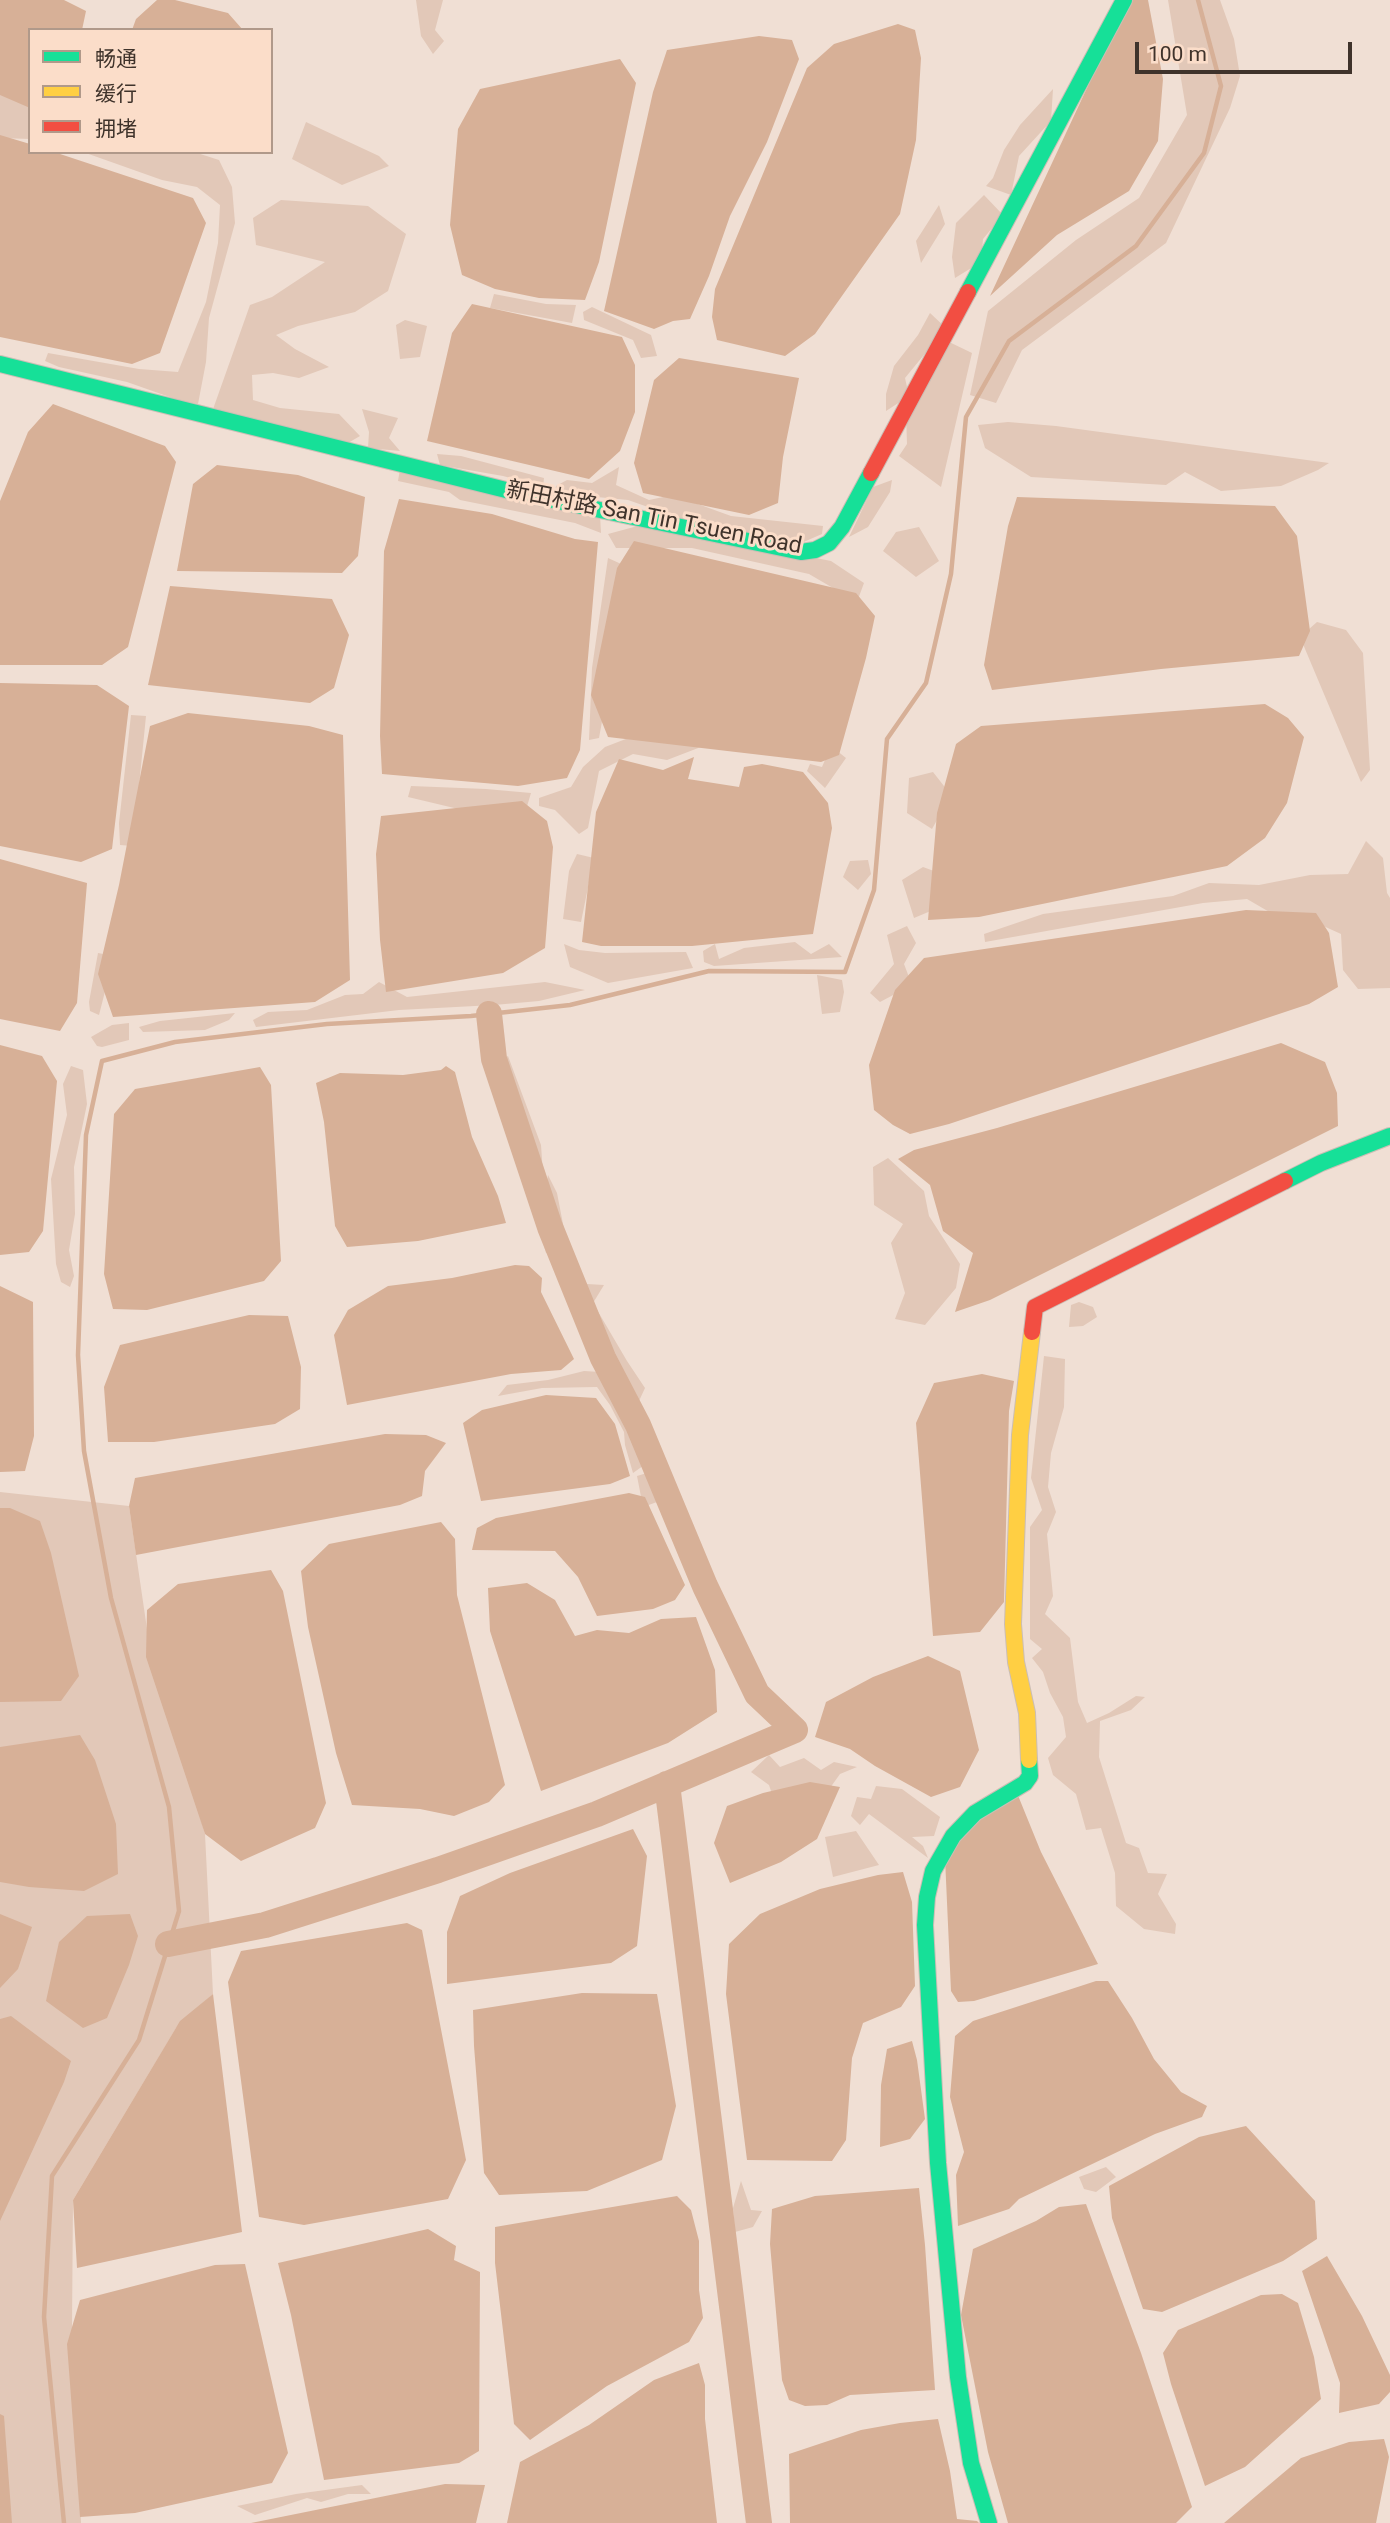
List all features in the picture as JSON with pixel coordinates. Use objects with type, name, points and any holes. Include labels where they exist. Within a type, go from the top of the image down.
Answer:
[{"type":"street","name":"新田村路 San Tin Tsuen Road","points":[[0,364],[514,492],[800,552],[815,550],[829,543],[842,527],[1124,0]]},
{"type":"street","points":[[989,2523],[971,2463],[958,2377],[938,2163],[925,1924],[933,1871],[953,1836],[975,1814],[1025,1783],[1030,1776],[1027,1713],[1016,1662],[1013,1624],[1020,1435],[1035,1307],[1321,1163],[1390,1136]]},
{"type":"shaded area","points":[[0,0],[64,0],[86,11],[82,28],[28,28],[28,107],[0,95]]},
{"type":"shaded area","points":[[157,0],[175,0],[228,13],[241,28],[133,28],[136,19]]},
{"type":"shaded area","points":[[416,0],[443,0],[435,30],[444,41],[433,54],[421,36]]},
{"type":"shaded area","points":[[1128,0],[1148,0],[1163,79],[1158,141],[1129,191],[1057,235],[990,296]]},
{"type":"shaded area","points":[[1168,0],[1220,0],[1234,39],[1240,76],[1230,108],[1166,243],[1022,350],[996,403],[970,395],[988,311],[1076,240],[1139,198],[1187,115]]},
{"type":"shaded area","points":[[898,24],[915,30],[921,58],[916,140],[900,214],[815,334],[785,356],[717,340],[712,317],[715,289],[807,68],[834,44]]},
{"type":"shaded area","points":[[759,36],[792,40],[799,59],[767,142],[730,216],[709,276],[690,319],[673,321],[654,329],[604,311],[653,92],[667,50]]},
{"type":"shaded area","points":[[620,59],[636,83],[599,262],[585,300],[539,298],[495,289],[462,275],[450,225],[458,129],[480,89]]},
{"type":"shaded area","points":[[0,79],[28,87],[28,139],[0,138]]},
{"type":"shaded area","points":[[1053,89],[1051,121],[1019,156],[1011,195],[986,186],[993,178],[1004,150],[1020,125]]},
{"type":"shaded area","points":[[306,122],[379,156],[389,166],[342,185],[292,159]]},
{"type":"shaded area","points":[[0,135],[28,143],[28,154],[60,154],[193,198],[206,223],[160,353],[132,364],[0,337]]},
{"type":"shaded area","points":[[89,154],[200,154],[219,160],[232,187],[235,223],[209,318],[206,362],[198,404],[45,361],[48,353],[139,369],[178,372],[206,302],[218,243],[220,205],[197,187],[162,180]]},
{"type":"shaded area","points":[[984,195],[1003,215],[983,239],[981,262],[955,278],[952,257],[956,223]]},
{"type":"shaded area","points":[[281,200],[368,206],[406,234],[388,291],[355,312],[298,326],[276,335],[295,349],[329,367],[299,378],[273,373],[252,375],[253,400],[280,408],[339,414],[360,436],[348,443],[212,412],[250,305],[272,297],[325,262],[256,245],[253,218]]},
{"type":"shaded area","points":[[939,205],[945,224],[921,263],[916,241]]},
{"type":"shaded area","points":[[494,294],[546,304],[576,305],[572,323],[490,308]]},
{"type":"shaded area","points":[[472,304],[622,337],[635,365],[635,412],[620,451],[589,479],[427,441],[452,333]]},
{"type":"shaded area","points":[[592,307],[651,335],[657,356],[641,358],[633,340],[584,320],[583,312]]},
{"type":"shaded area","points":[[930,313],[946,328],[905,378],[909,396],[886,411],[886,394],[894,366],[918,335]]},
{"type":"shaded area","points":[[405,320],[427,326],[420,357],[400,359],[396,325]]},
{"type":"shaded area","points":[[945,340],[972,353],[941,487],[899,456],[907,444],[906,412]]},
{"type":"shaded area","points":[[679,358],[799,378],[783,457],[778,503],[749,515],[643,493],[634,463],[654,380]]},
{"type":"shaded area","points":[[53,404],[165,446],[176,462],[128,647],[102,665],[0,665],[0,501],[28,432]]},
{"type":"shaded area","points":[[362,409],[398,418],[389,438],[400,451],[368,448],[369,432]]},
{"type":"shaded area","points":[[1008,422],[1056,426],[1329,463],[1281,486],[1221,491],[1185,472],[1166,485],[1031,477],[985,448],[978,425]]},
{"type":"shaded area","points":[[437,454],[461,456],[544,478],[543,487],[503,476],[440,465]]},
{"type":"shaded area","points":[[217,465],[298,475],[365,497],[358,556],[342,573],[177,571],[193,484]]},
{"type":"shaded area","points":[[619,467],[616,485],[649,500],[673,495],[731,516],[823,526],[822,534],[799,544],[685,520],[628,500],[555,493],[556,486],[567,480],[592,483]]},
{"type":"shaded area","points":[[400,469],[600,515],[601,533],[575,523],[460,500],[449,492],[398,481]]},
{"type":"shaded area","points":[[892,480],[890,492],[868,527],[849,537],[873,487]]},
{"type":"shaded area","points":[[1017,497],[1275,506],[1297,536],[1310,631],[1299,656],[1161,669],[992,690],[984,665],[1008,526]]},
{"type":"shaded area","points":[[399,499],[492,514],[575,539],[598,542],[580,750],[567,778],[518,786],[382,774],[380,736],[384,551]]},
{"type":"shaded area","points":[[645,524],[831,561],[864,583],[857,602],[809,574],[692,548],[616,548],[608,534]]},
{"type":"shaded area","points":[[919,527],[939,561],[916,577],[883,551],[896,532]]},
{"type":"shaded area","points":[[634,541],[856,593],[875,616],[839,755],[821,762],[608,737],[591,695],[617,568]]},
{"type":"shaded area","points":[[608,558],[630,568],[599,738],[589,740],[592,668]]},
{"type":"shaded area","points":[[170,586],[332,599],[349,635],[334,688],[310,703],[148,685]]},
{"type":"shaded area","points":[[1317,622],[1346,630],[1363,653],[1370,770],[1361,782],[1300,637]]},
{"type":"shaded area","points":[[0,683],[97,685],[129,706],[112,849],[81,862],[0,846]]},
{"type":"shaded area","points":[[1265,704],[1288,718],[1304,737],[1287,803],[1265,838],[1227,866],[979,917],[928,920],[937,813],[956,744],[981,726]]},
{"type":"shaded area","points":[[188,713],[309,726],[343,735],[350,980],[315,1002],[113,1017],[98,974],[119,885],[150,726]]},
{"type":"shaded area","points":[[131,715],[146,716],[133,846],[120,845],[119,823]]},
{"type":"shaded area","points":[[649,730],[706,745],[667,760],[633,754],[599,771],[588,828],[579,834],[555,810],[539,806],[539,798],[571,787],[583,767],[605,747]]},
{"type":"shaded area","points":[[831,746],[846,758],[825,788],[807,771],[810,764],[822,767]]},
{"type":"shaded area","points":[[694,757],[688,779],[739,787],[744,767],[762,764],[803,772],[828,803],[832,828],[813,934],[692,946],[601,946],[582,942],[596,812],[619,759],[663,770]]},
{"type":"shaded area","points":[[933,772],[951,795],[932,829],[907,813],[909,778]]},
{"type":"shaded area","points":[[411,786],[531,793],[525,813],[471,812],[408,797]]},
{"type":"shaded area","points":[[522,801],[547,821],[553,847],[545,948],[503,973],[386,992],[380,940],[376,854],[381,816]]},
{"type":"shaded area","points":[[1366,841],[1383,858],[1390,898],[1390,988],[1358,989],[1343,970],[1341,934],[1308,919],[1290,924],[1247,899],[1203,903],[985,942],[984,934],[1043,914],[1173,896],[1209,883],[1259,885],[1310,875],[1348,874]]},
{"type":"shaded area","points":[[577,854],[594,858],[581,922],[563,919],[569,871]]},
{"type":"shaded area","points":[[0,859],[87,883],[77,1003],[60,1031],[0,1019]]},
{"type":"shaded area","points":[[868,860],[871,874],[858,890],[843,877],[850,861]]},
{"type":"shaded area","points":[[923,867],[942,874],[945,905],[914,918],[902,880]]},
{"type":"shaded area","points":[[1246,910],[1316,913],[1329,933],[1338,987],[1309,1004],[949,1124],[910,1134],[874,1110],[869,1065],[895,990],[924,958]]},
{"type":"shaded area","points":[[907,926],[916,943],[904,964],[912,985],[880,1002],[870,993],[894,964],[887,935]]},
{"type":"shaded area","points":[[795,942],[811,954],[829,944],[842,957],[714,966],[704,962],[703,951],[715,944],[719,959],[744,948]]},
{"type":"shaded area","points":[[564,944],[579,950],[605,953],[686,952],[693,968],[608,983],[570,967]]},
{"type":"shaded area","points":[[98,953],[114,956],[99,1015],[90,1011],[89,1002]]},
{"type":"shaded area","points":[[817,975],[842,980],[844,992],[840,1012],[822,1014]]},
{"type":"shaded area","points":[[379,982],[407,997],[545,982],[585,990],[539,1001],[399,1010],[256,1027],[253,1020],[268,1012],[307,1010],[345,995],[363,994]]},
{"type":"shaded area","points":[[235,1013],[229,1020],[205,1030],[143,1032],[139,1027],[160,1021]]},
{"type":"shaded area","points":[[129,1023],[129,1040],[102,1047],[97,1046],[91,1037],[112,1025]]},
{"type":"shaded area","points":[[1281,1043],[1325,1062],[1337,1093],[1338,1126],[990,1300],[955,1312],[973,1253],[943,1231],[930,1185],[898,1159],[914,1150],[997,1128]]},
{"type":"shaded area","points":[[0,1045],[42,1056],[57,1081],[43,1231],[29,1252],[0,1255]]},
{"type":"shaded area","points":[[508,1056],[541,1145],[543,1174],[506,1076],[504,1058]]},
{"type":"shaded area","points":[[71,1066],[83,1070],[87,1104],[74,1167],[75,1214],[69,1250],[74,1276],[70,1287],[61,1282],[56,1264],[51,1179],[67,1115],[63,1084]]},
{"type":"shaded area","points":[[446,1066],[455,1072],[472,1137],[498,1196],[506,1223],[418,1241],[347,1247],[335,1226],[324,1122],[316,1083],[340,1073],[403,1075],[441,1070]]},
{"type":"shaded area","points":[[260,1067],[271,1085],[281,1261],[264,1281],[147,1310],[113,1309],[104,1274],[114,1114],[135,1089]]},
{"type":"shaded area","points":[[888,1158],[924,1191],[929,1216],[960,1264],[956,1288],[925,1325],[895,1319],[905,1293],[891,1243],[903,1224],[874,1205],[873,1167]]},
{"type":"shaded area","points":[[548,1175],[557,1193],[569,1255],[546,1253],[531,1199],[546,1188]]},
{"type":"shaded area","points":[[515,1265],[529,1266],[542,1278],[541,1292],[574,1359],[561,1370],[511,1374],[347,1405],[334,1335],[348,1310],[388,1286],[452,1278]]},
{"type":"shaded area","points":[[578,1271],[587,1284],[604,1285],[593,1303],[645,1388],[639,1401],[626,1387],[586,1301],[567,1285]]},
{"type":"shaded area","points":[[0,1286],[33,1302],[34,1436],[25,1471],[0,1472]]},
{"type":"shaded area","points":[[1079,1302],[1093,1307],[1097,1317],[1083,1326],[1069,1327],[1071,1305]]},
{"type":"shaded area","points":[[249,1315],[288,1316],[301,1367],[300,1409],[275,1424],[154,1442],[108,1442],[104,1387],[120,1345]]},
{"type":"shaded area","points":[[1044,1356],[1065,1359],[1064,1407],[1051,1453],[1048,1487],[1056,1512],[1047,1534],[1053,1596],[1045,1614],[1070,1638],[1078,1702],[1087,1723],[1136,1696],[1145,1697],[1131,1710],[1100,1721],[1099,1757],[1126,1843],[1139,1848],[1148,1873],[1167,1874],[1158,1894],[1176,1924],[1175,1934],[1144,1929],[1116,1906],[1115,1873],[1101,1828],[1086,1830],[1076,1794],[1053,1775],[1048,1758],[1066,1737],[1063,1717],[1050,1693],[1043,1672],[1032,1658],[1042,1649],[1030,1639],[1030,1527],[1042,1510],[1031,1478]]},
{"type":"shaded area","points":[[584,1371],[600,1372],[602,1381],[611,1383],[618,1408],[650,1437],[657,1456],[633,1473],[624,1432],[597,1387],[542,1388],[498,1396],[507,1385],[548,1380]]},
{"type":"shaded area","points":[[982,1374],[1014,1381],[1009,1411],[1004,1602],[980,1632],[933,1636],[916,1423],[934,1383]]},
{"type":"shaded area","points":[[546,1395],[596,1398],[615,1424],[630,1476],[610,1484],[481,1501],[463,1423],[482,1410]]},
{"type":"shaded area","points":[[385,1434],[426,1435],[446,1443],[425,1471],[422,1496],[400,1505],[136,1555],[129,1506],[135,1478]]},
{"type":"shaded area","points":[[663,1468],[670,1477],[683,1518],[672,1529],[657,1502],[643,1507],[637,1476]]},
{"type":"shaded area","points":[[0,1492],[129,1506],[147,1629],[205,1834],[213,1994],[176,2028],[73,2200],[72,2327],[81,2523],[0,2523]]},
{"type":"shaded area","points":[[629,1493],[645,1497],[685,1585],[675,1600],[653,1609],[597,1616],[578,1577],[555,1551],[472,1550],[477,1528],[496,1518]]},
{"type":"shaded area","points":[[0,1508],[10,1508],[40,1521],[51,1553],[79,1676],[61,1701],[0,1702]]},
{"type":"shaded area","points":[[441,1522],[455,1539],[457,1595],[505,1785],[489,1802],[454,1816],[420,1809],[352,1805],[336,1753],[308,1627],[301,1571],[329,1544]]},
{"type":"shaded area","points":[[271,1570],[283,1591],[326,1803],[315,1828],[241,1861],[205,1834],[146,1657],[147,1610],[178,1584]]},
{"type":"shaded area","points":[[527,1583],[555,1600],[575,1636],[597,1630],[629,1633],[661,1619],[696,1617],[715,1670],[717,1712],[668,1743],[541,1791],[490,1631],[488,1588]]},
{"type":"shaded area","points":[[928,1656],[960,1671],[979,1750],[960,1787],[931,1797],[850,1749],[815,1737],[826,1702],[873,1677]]},
{"type":"shaded area","points":[[80,1735],[95,1760],[116,1824],[118,1874],[84,1891],[0,1882],[0,1747]]},
{"type":"shaded area","points":[[769,1755],[780,1767],[804,1758],[821,1770],[834,1762],[857,1767],[840,1774],[815,1809],[775,1803],[769,1785],[751,1772]]},
{"type":"shaded area","points":[[810,1782],[840,1787],[817,1839],[781,1862],[730,1883],[714,1843],[727,1806],[763,1793]]},
{"type":"shaded area","points":[[876,1786],[902,1789],[940,1817],[934,1836],[912,1837],[923,1846],[928,1858],[869,1814],[860,1825],[851,1816],[857,1797],[871,1799]]},
{"type":"shaded area","points":[[1017,1793],[1041,1852],[1098,1964],[974,2001],[958,2002],[951,1991],[945,1858],[982,1801]]},
{"type":"shaded area","points":[[633,1829],[647,1856],[637,1946],[611,1963],[447,1984],[447,1932],[460,1896],[510,1873]]},
{"type":"shaded area","points":[[856,1831],[879,1865],[833,1877],[825,1837]]},
{"type":"shaded area","points":[[903,1872],[912,1902],[915,1986],[901,2007],[863,2023],[852,2058],[846,2140],[832,2161],[747,2160],[726,1994],[729,1944],[760,1914],[820,1889]]},
{"type":"shaded area","points":[[0,1914],[32,1927],[18,1969],[0,1988]]},
{"type":"shaded area","points":[[130,1914],[138,1936],[129,1965],[107,2018],[83,2028],[46,2001],[59,1942],[87,1916]]},
{"type":"shaded area","points":[[407,1923],[422,1930],[466,2160],[448,2199],[304,2225],[259,2217],[228,1982],[241,1951]]},
{"type":"shaded area","points":[[1096,1981],[1108,1981],[1154,2059],[1181,2092],[1207,2106],[1202,2117],[1155,2134],[1019,2199],[1009,2209],[958,2226],[956,2175],[964,2152],[950,2097],[955,2036],[973,2021]]},
{"type":"shaded area","points":[[582,1993],[657,1994],[676,2106],[662,2160],[587,2191],[499,2195],[484,2173],[473,2010]]},
{"type":"shaded area","points":[[213,1994],[242,2232],[77,2268],[73,2200],[180,2021]]},
{"type":"shaded area","points":[[11,2016],[71,2061],[64,2082],[0,2221],[0,2019]]},
{"type":"shaded area","points":[[912,2041],[925,2119],[910,2139],[880,2147],[881,2085],[887,2049]]},
{"type":"shaded area","points":[[1246,2126],[1315,2201],[1317,2239],[1283,2261],[1162,2312],[1143,2309],[1112,2218],[1109,2186],[1199,2137]]},
{"type":"shaded area","points":[[1106,2167],[1116,2177],[1096,2192],[1084,2189],[1079,2177]]},
{"type":"shaded area","points":[[741,2181],[751,2210],[762,2211],[753,2227],[735,2232],[733,2208]]},
{"type":"shaded area","points":[[919,2188],[935,2390],[850,2395],[827,2405],[805,2406],[789,2400],[782,2380],[770,2244],[772,2209],[815,2196]]},
{"type":"shaded area","points":[[677,2196],[691,2210],[699,2241],[699,2290],[703,2318],[689,2342],[607,2386],[530,2440],[514,2424],[495,2263],[495,2227]]},
{"type":"shaded area","points":[[1086,2204],[1141,2353],[1192,2507],[1176,2523],[1008,2523],[988,2452],[961,2315],[973,2249],[1036,2221],[1059,2207]]},
{"type":"shaded area","points":[[428,2229],[456,2246],[454,2260],[480,2272],[479,2451],[459,2463],[324,2480],[278,2263]]},
{"type":"shaded area","points":[[1327,2256],[1362,2316],[1390,2375],[1390,2392],[1379,2404],[1339,2413],[1340,2383],[1302,2271]]},
{"type":"shaded area","points":[[245,2264],[288,2453],[272,2483],[135,2513],[80,2517],[67,2344],[80,2300],[215,2265]]},
{"type":"shaded area","points":[[1282,2294],[1298,2303],[1314,2357],[1321,2399],[1245,2467],[1205,2486],[1163,2353],[1178,2330],[1261,2295]]},
{"type":"shaded area","points":[[699,2363],[705,2385],[705,2419],[717,2523],[507,2523],[520,2462],[589,2425],[654,2380]]},
{"type":"shaded area","points":[[0,2414],[4,2416],[12,2523],[0,2523]]},
{"type":"shaded area","points":[[938,2419],[957,2519],[979,2523],[790,2523],[789,2454],[861,2430]]},
{"type":"shaded area","points":[[1384,2439],[1389,2457],[1376,2523],[1224,2523],[1301,2458],[1349,2442]]},
{"type":"shaded area","points":[[445,2484],[485,2485],[476,2523],[251,2523]]},
{"type":"shaded area","points":[[362,2485],[371,2494],[348,2494],[321,2502],[307,2498],[255,2515],[237,2506],[296,2494]]},
{"type":"waterway","points":[[64,2523],[44,2317],[52,2176],[139,2040],[179,1911],[169,1807],[111,1598],[84,1451],[78,1355],[86,1135],[102,1061],[175,1042],[327,1024],[471,1016],[570,1005],[709,971],[845,972],[874,890],[887,739],[926,683],[951,574],[966,417],[1009,341],[1136,246],[1204,153],[1221,86],[1198,0]]},
{"type":"waterway","points":[[168,1944],[265,1925],[438,1870],[597,1814],[795,1730],[757,1694],[705,1586],[638,1425],[603,1358],[550,1227],[494,1059],[489,1014]]},
{"type":"waterway","points":[[667,1784],[759,2523]]},
{"type":"traffic: fast","points":[[968,292],[1124,0]]},
{"type":"traffic: fast","points":[[0,364],[514,492],[801,552],[815,550],[829,543],[842,527],[871,473]]},
{"type":"traffic: fast","points":[[1285,1181],[1321,1163],[1390,1136]]},
{"type":"traffic: fast","points":[[989,2523],[971,2463],[958,2377],[938,2163],[925,1925],[927,1897],[933,1871],[953,1836],[975,1813],[1025,1783],[1030,1776],[1029,1760]]},
{"type":"traffic: slow","points":[[1029,1760],[1027,1713],[1016,1662],[1013,1624],[1020,1435],[1032,1332]]},
{"type":"traffic: jam","points":[[871,473],[968,292]]},
{"type":"traffic: jam","points":[[1032,1332],[1035,1307],[1285,1181]]}]
